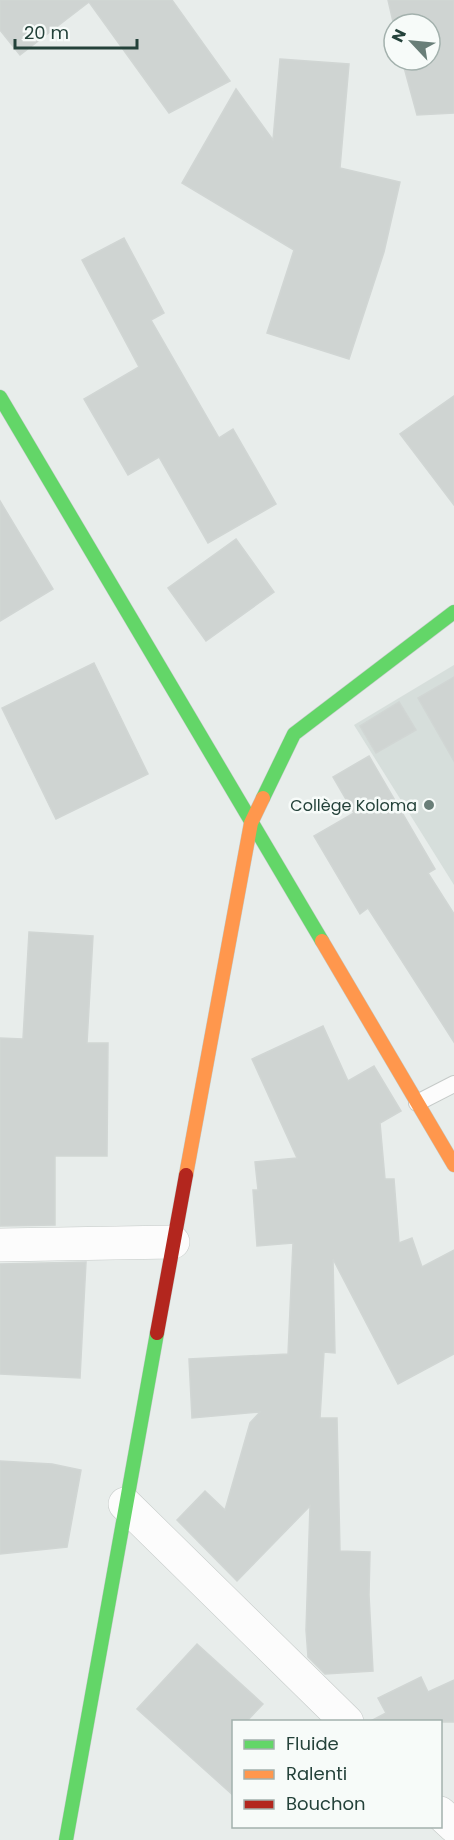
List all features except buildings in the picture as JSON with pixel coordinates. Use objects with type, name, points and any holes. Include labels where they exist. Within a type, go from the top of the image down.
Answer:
[{"type":"street","points":[[0,397],[454,1165]]},
{"type":"street","points":[[66,1840],[125,1503],[251,822],[294,734],[454,612]]},
{"type":"street","points":[[0,1245],[173,1242]]},
{"type":"street","points":[[125,1503],[345,1720]]},
{"type":"street","points":[[442,1814],[454,1826]]},
{"type":"lane","points":[[417,1103],[454,1084]]},
{"type":"shaded area","name":"Collège Koloma","points":[[454,665],[454,885],[354,725]]},
{"type":"traffic: fast","points":[[0,397],[322,941]]},
{"type":"traffic: fast","points":[[263,798],[294,734],[454,612]]},
{"type":"traffic: fast","points":[[66,1840],[157,1333]]},
{"type":"traffic: slow","points":[[186,1175],[251,823],[263,798]]},
{"type":"traffic: slow","points":[[322,941],[454,1165]]},
{"type":"traffic: jam","points":[[157,1333],[186,1175]]},
{"type":"place","name":"Collège Koloma","points":[[429,805]]}]
